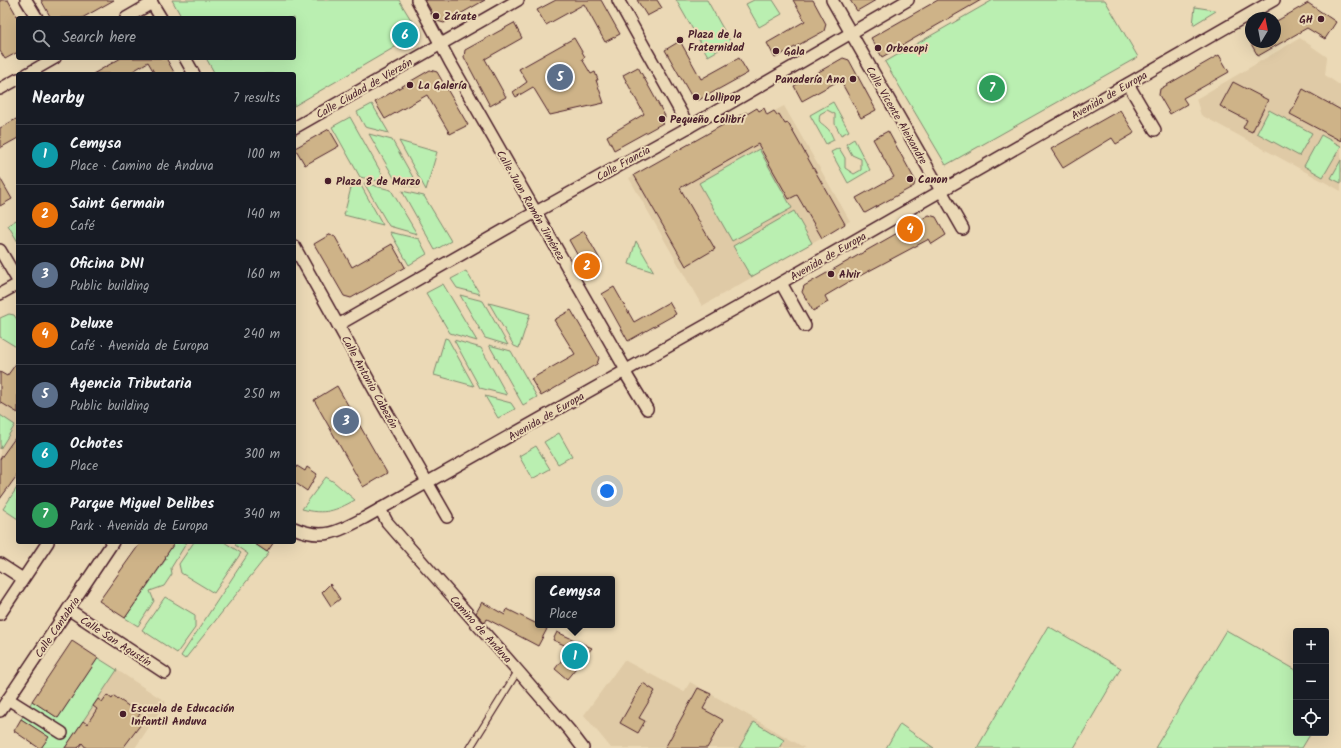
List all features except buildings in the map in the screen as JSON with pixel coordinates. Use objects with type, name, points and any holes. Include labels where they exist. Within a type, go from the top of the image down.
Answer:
[{"type":"street","points":[[26,0],[35,16]]},
{"type":"street","name":"Calle Juan Ramón Jiménez","points":[[417,0],[535,212],[626,370],[627,376],[646,409]]},
{"type":"street","name":"Calle Ciudad de Vierzón","points":[[296,127],[518,0]]},
{"type":"street","points":[[618,0],[690,126]]},
{"type":"street","name":"Calle Vicente Aleixandre","points":[[832,0],[963,229]]},
{"type":"street","name":"Calle Francia","points":[[338,325],[535,212],[690,126],[850,32],[908,0]]},
{"type":"street","name":"Avenida de Europa","points":[[296,529],[313,535],[337,532],[380,509],[781,283],[1274,0]]},
{"type":"street","points":[[129,16],[151,2],[160,16]]},
{"type":"street","points":[[30,72],[52,60]]},
{"type":"street","points":[[186,60],[193,72]]},
{"type":"street","points":[[0,89],[16,80]]},
{"type":"street","points":[[1128,84],[1155,130]]},
{"type":"street","points":[[0,250],[16,278]]},
{"type":"street","name":"Calle Antonio Cabezón","points":[[297,259],[338,325],[447,517]]},
{"type":"street","points":[[0,294],[16,283]]},
{"type":"street","points":[[781,283],[805,326]]},
{"type":"street","name":"Camino de Anduva","points":[[380,509],[387,522],[518,671],[583,748]]},
{"type":"street","points":[[0,607],[42,544]]},
{"type":"street","points":[[0,614],[47,544]]},
{"type":"street","name":"Calle Cantabria","points":[[0,711],[4,702],[107,544]]},
{"type":"street","name":"Calle Cantabria","points":[[4,702],[112,544]]},
{"type":"street","points":[[0,564],[20,577]]},
{"type":"street","name":"Calle San Agustín","points":[[68,609],[165,673]]},
{"type":"street","points":[[4,702],[62,733]]},
{"type":"lane","points":[[470,748],[518,671]]},
{"type":"shaded area","points":[[1300,38],[1327,57],[1325,75],[1341,86],[1341,191],[1201,115],[1196,99]]},
{"type":"shaded area","points":[[784,106],[850,221],[702,306],[629,178],[746,112],[747,114],[757,108],[759,111],[764,108],[767,115]]},
{"type":"shaded area","points":[[0,402],[16,412],[16,437],[0,459]]},
{"type":"shaded area","points":[[624,660],[684,692],[690,682],[805,748],[611,748],[584,715]]},
{"type":"shaded area","name":"Escuela de Educación Infantil Anduva","points":[[117,670],[166,702],[135,748],[65,748]]},
{"type":"green space","points":[[172,0],[399,0],[419,33],[296,105],[296,72],[214,72],[207,60],[296,60],[296,16],[181,16]]},
{"type":"green space","points":[[676,0],[707,0],[731,43],[708,56]]},
{"type":"green space","points":[[754,0],[773,0],[782,14],[759,27],[746,4]]},
{"type":"green space","points":[[993,0],[1105,0],[1138,57],[946,165],[885,62]]},
{"type":"green space","points":[[1195,7],[1214,10],[1216,11],[1193,25]]},
{"type":"green space","points":[[833,102],[849,131],[841,135],[835,124],[835,114],[827,110],[820,114],[819,121],[829,130],[834,140],[826,144],[810,115]]},
{"type":"green space","points":[[372,104],[389,133],[365,127],[357,112]]},
{"type":"green space","points":[[1269,110],[1312,133],[1299,156],[1257,133]]},
{"type":"green space","points":[[350,117],[387,183],[360,177],[332,127]]},
{"type":"green space","points":[[369,134],[392,140],[419,188],[397,183]]},
{"type":"green space","points":[[1321,135],[1341,146],[1323,177],[1304,166]]},
{"type":"green space","points":[[854,139],[870,170],[848,183],[831,152],[839,148],[845,158],[845,168],[854,174],[861,170],[861,159],[852,155],[846,144]]},
{"type":"green space","points":[[399,141],[437,152],[426,190]]},
{"type":"green space","points":[[759,149],[792,208],[732,241],[699,183]]},
{"type":"green space","points":[[1341,160],[1341,183],[1331,178]]},
{"type":"green space","points":[[353,180],[359,182],[383,225],[344,215]]},
{"type":"green space","points":[[364,183],[391,190],[417,234],[389,226]]},
{"type":"green space","points":[[402,191],[424,196],[451,241],[435,250]]},
{"type":"green space","points":[[794,211],[812,243],[751,277],[733,246]]},
{"type":"green space","points":[[16,220],[16,239],[8,225]]},
{"type":"green space","points":[[390,232],[419,239],[427,254],[409,265]]},
{"type":"green space","points":[[636,241],[654,272],[629,264]]},
{"type":"green space","points":[[466,271],[480,294],[457,288],[451,279]]},
{"type":"green space","points":[[443,284],[477,341],[450,333],[426,293]]},
{"type":"green space","points":[[460,295],[483,301],[508,345],[485,338]]},
{"type":"green space","points":[[489,303],[530,314],[519,348],[514,346]]},
{"type":"green space","points":[[9,314],[14,315],[16,318],[16,347],[0,337],[0,318]]},
{"type":"green space","points":[[445,338],[448,339],[474,386],[434,375]]},
{"type":"green space","points":[[454,340],[481,348],[507,395],[480,388]]},
{"type":"green space","points":[[489,345],[511,351],[537,397],[523,405]]},
{"type":"green space","points":[[485,396],[511,403],[515,409],[498,418]]},
{"type":"green space","points":[[0,415],[15,425],[0,449]]},
{"type":"green space","points":[[559,433],[572,456],[558,464],[544,442]]},
{"type":"green space","points":[[536,446],[550,469],[532,479],[519,456]]},
{"type":"green space","points":[[326,477],[355,500],[330,511],[317,512],[302,509]]},
{"type":"green space","points":[[16,489],[16,518],[3,509]]},
{"type":"green space","points":[[174,544],[186,544],[171,568],[172,574],[164,586],[150,591],[154,601],[138,626],[125,618],[166,559],[165,557]]},
{"type":"green space","points":[[193,544],[227,544],[241,553],[214,593],[181,573],[179,564]]},
{"type":"green space","points":[[255,544],[269,553],[185,659],[181,656],[248,554],[235,545]]},
{"type":"green space","points":[[165,597],[195,615],[195,628],[177,653],[142,630]]},
{"type":"green space","points":[[1048,626],[1121,668],[1074,748],[977,748]]},
{"type":"green space","points":[[1226,630],[1293,668],[1293,736],[1309,736],[1302,748],[1155,748]]},
{"type":"green space","points":[[98,658],[117,670],[65,748],[41,748],[48,737],[21,719],[24,715],[61,739],[67,731],[29,707],[32,701],[58,718]]},
{"type":"green space","points":[[754,722],[784,740],[779,748],[739,748]]},
{"type":"green space","points":[[900,724],[934,748],[886,748]]},
{"type":"place","name":"Zárate","points":[[436,16]]},
{"type":"place","name":"GH","points":[[1321,19]]},
{"type":"place","name":"Ochotes","points":[[405,35]]},
{"type":"place","name":"Plaza de la Fraternidad","points":[[680,40]]},
{"type":"place","name":"Orbecopi","points":[[878,48]]},
{"type":"place","name":"Gala","points":[[776,51]]},
{"type":"place","name":"Agencia Tributaria","points":[[560,77]]},
{"type":"place","name":"Panadería Ana","points":[[853,79]]},
{"type":"place","name":"La Galería","points":[[410,85]]},
{"type":"place","name":"Parque Miguel Delibes","points":[[992,88]]},
{"type":"place","name":"Lollipop","points":[[696,97]]},
{"type":"place","name":"Pequeño Colibrí","points":[[662,119]]},
{"type":"place","name":"Canon","points":[[910,179]]},
{"type":"place","name":"Plaza 8 de Marzo","points":[[328,181]]},
{"type":"place","name":"Deluxe","points":[[910,229]]},
{"type":"place","name":"Saint Germain","points":[[587,266]]},
{"type":"place","name":"Alvir","points":[[831,274]]},
{"type":"place","name":"Oficina DNI","points":[[346,421]]},
{"type":"place","name":"Cemysa","points":[[575,656]]},
{"type":"place","name":"Escuela de Educación Infantil Anduva","points":[[123,714]]}]
